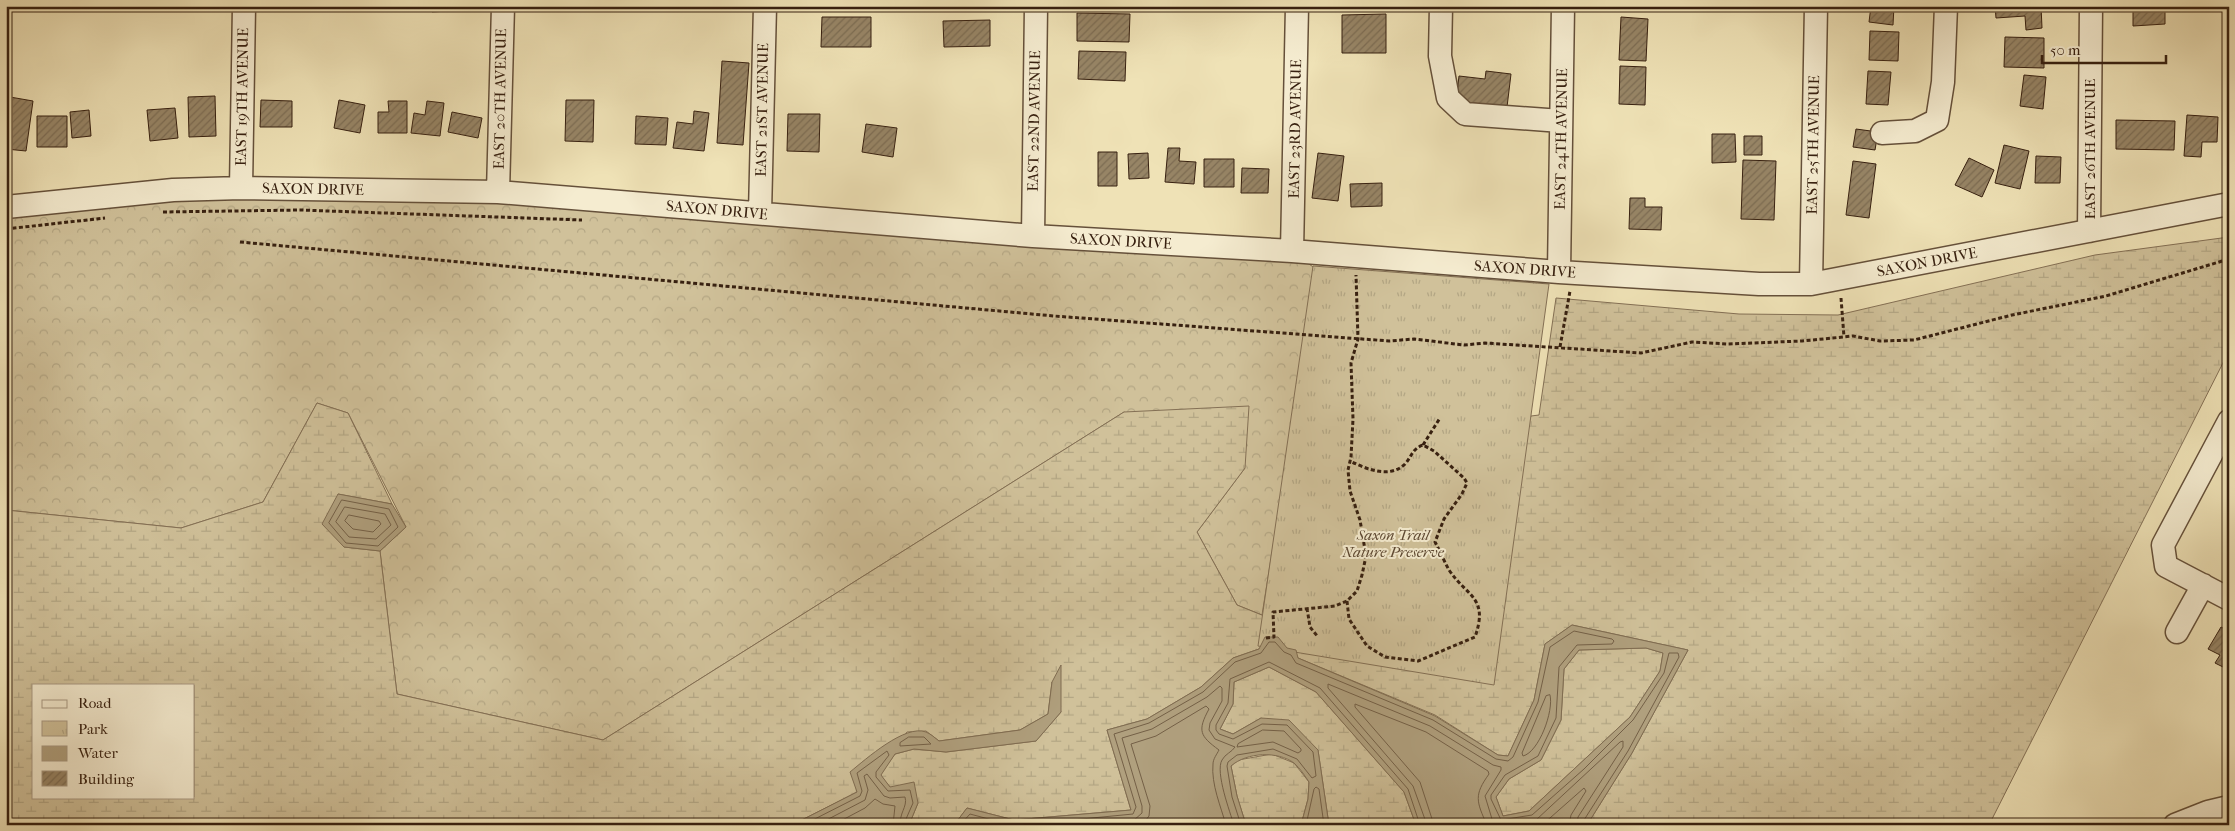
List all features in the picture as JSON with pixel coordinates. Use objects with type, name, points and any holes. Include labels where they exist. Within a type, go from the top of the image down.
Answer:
[{"type":"street","name":"EAST 19TH AVENUE","points":[[241,188],[244,6]]},
{"type":"street","name":"EAST 20TH AVENUE","points":[[498,192],[503,6]]},
{"type":"street","name":"EAST 21ST AVENUE","points":[[760,213],[764,6]]},
{"type":"street","name":"EAST 22ND AVENUE","points":[[1033,236],[1036,6]]},
{"type":"street","name":"EAST 23RD AVENUE","points":[[1292,251],[1297,6]]},
{"type":"street","points":[[1441,6],[1440,56],[1448,98],[1464,114],[1561,121]]},
{"type":"street","name":"EAST 24TH AVENUE","points":[[1563,6],[1561,121],[1565,279]]},
{"type":"street","name":"EAST 25TH AVENUE","points":[[1811,284],[1816,6]]},
{"type":"street","points":[[1882,133],[1916,132],[1937,120],[1944,82],[1946,6]]},
{"type":"street","name":"EAST 26TH AVENUE","points":[[2089,231],[2091,6]]},
{"type":"street","name":"SAXON DRIVE","points":[[6,206],[173,190],[241,188],[498,192],[1033,236],[1292,251],[1565,279],[1811,284],[2229,204]]},
{"type":"street","points":[[2229,421],[2164,545],[2166,566],[2229,599]]},
{"type":"street","points":[[2177,632],[2203,585]]},
{"type":"street","points":[[2175,825],[2214,815]]},
{"type":"path","points":[[240,242],[1054,316],[1389,342],[1414,339],[1464,345],[1485,343],[1641,353],[1692,342],[1728,344],[1853,336],[1880,341],[1914,340],[2012,315],[2106,296],[2229,259]]},
{"type":"path","points":[[1266,638],[1274,638],[1272,612],[1335,606],[1347,600],[1357,591],[1366,556],[1360,520],[1350,491],[1348,470],[1352,419],[1351,363],[1358,339],[1356,270]]},
{"type":"path","points":[[1560,347],[1565,279]]},
{"type":"path","points":[[1840,292],[1844,337]]},
{"type":"path","points":[[1350,461],[1369,470],[1381,472],[1400,468],[1407,462],[1411,453],[1423,445],[1440,418]]},
{"type":"path","points":[[1347,600],[1350,619],[1368,646],[1385,657],[1418,661],[1474,637],[1480,622],[1476,599],[1450,571],[1435,542],[1444,519],[1462,494],[1467,483],[1464,478],[1434,451],[1423,445]]},
{"type":"path","points":[[1307,608],[1310,627],[1318,637]]},
{"type":"green space","points":[[173,190],[498,192],[1292,251],[1317,270],[1262,615],[1237,605],[1197,532],[1245,468],[1124,412],[603,740],[397,694],[380,551],[406,527],[348,413],[317,403],[263,502],[181,528],[6,510],[6,207]]},
{"type":"green space","points":[[2229,237],[2229,351],[1989,825],[1587,825],[1632,753],[1688,650],[1572,625],[1545,644],[1534,700],[1508,756],[1498,755],[1435,715],[1298,658],[1259,649],[1233,658],[1201,687],[1147,719],[1107,730],[1131,810],[1014,820],[967,808],[954,825],[921,825],[911,820],[918,803],[890,787],[880,775],[895,754],[914,749],[946,752],[1036,741],[1061,712],[1052,682],[1048,714],[1020,730],[939,741],[926,731],[907,732],[857,792],[792,825],[6,825],[6,510],[181,528],[263,502],[317,403],[348,413],[392,504],[338,494],[344,547],[380,551],[397,694],[603,740],[1124,412],[1249,406],[1245,468],[1197,532],[1237,605],[1393,668],[1531,416],[1539,415],[1556,298],[1739,314],[1838,315],[2095,255]]},
{"type":"green space","name":"Saxon Trail Nature Preserve","points":[[1313,266],[1549,284],[1494,685],[1258,646]]},
{"type":"green space","points":[[1646,648],[1663,653],[1660,671],[1630,717],[1529,811],[1503,816],[1496,797],[1509,779],[1541,760],[1561,720],[1564,669],[1579,650]]},
{"type":"green space","points":[[1269,667],[1316,692],[1404,792],[1416,825],[1329,825],[1318,750],[1261,718],[1233,734],[1220,729],[1233,704],[1234,682]]},
{"type":"green space","points":[[1272,754],[1294,763],[1309,782],[1308,799],[1301,825],[1246,825],[1237,796],[1231,766],[1238,760]]},
{"type":"water","points":[[338,494],[392,504],[406,527],[380,551],[344,547],[322,524]]},
{"type":"water","points":[[1572,625],[1688,650],[1632,753],[1587,825],[1416,825],[1404,792],[1316,692],[1269,667],[1234,682],[1233,704],[1220,729],[1233,734],[1261,718],[1289,720],[1318,750],[1329,825],[1301,825],[1308,799],[1309,782],[1294,763],[1280,756],[1262,755],[1245,758],[1231,766],[1237,796],[1246,825],[954,825],[967,808],[1014,820],[1131,810],[1107,730],[1147,719],[1201,687],[1233,658],[1259,649],[1265,637],[1278,637],[1287,648],[1296,650],[1298,658],[1435,716],[1498,755],[1508,756],[1534,700],[1545,644]],"holes":[[[1646,648],[1663,653],[1660,671],[1630,717],[1529,811],[1503,816],[1496,797],[1509,779],[1541,760],[1561,720],[1564,669],[1579,650]]]},
{"type":"water","points":[[1061,665],[1061,712],[1036,741],[946,752],[914,749],[895,754],[881,775],[890,787],[914,782],[918,803],[911,820],[921,825],[792,825],[857,792],[850,772],[886,744],[908,733],[926,732],[939,741],[1020,730],[1048,714],[1052,682]]},
{"type":"building","points":[[432,6],[462,6],[463,10],[432,12]]},
{"type":"building","points":[[665,6],[725,6],[725,11],[665,9]]},
{"type":"building","points":[[1871,6],[1894,6],[1893,25],[1869,22]]},
{"type":"building","points":[[1995,6],[2041,6],[2042,28],[2026,30],[2025,16],[1996,18]]},
{"type":"building","points":[[2133,6],[2165,6],[2165,24],[2133,26]]},
{"type":"building","points":[[1077,13],[1130,14],[1129,42],[1077,41]]},
{"type":"building","points":[[1386,14],[1386,53],[1342,53],[1342,15]]},
{"type":"building","points":[[822,17],[871,17],[871,47],[821,47]]},
{"type":"building","points":[[1621,17],[1648,19],[1646,61],[1619,60]]},
{"type":"building","points":[[990,20],[990,46],[944,47],[943,21]]},
{"type":"building","points":[[1870,31],[1899,32],[1898,61],[1869,60]]},
{"type":"building","points":[[2005,37],[2044,38],[2044,68],[2004,67]]},
{"type":"building","points":[[1079,51],[1126,52],[1125,81],[1078,79]]},
{"type":"building","points":[[722,61],[749,63],[743,145],[717,143]]},
{"type":"building","points":[[1620,66],[1646,67],[1645,105],[1619,104]]},
{"type":"building","points":[[1486,71],[1511,74],[1507,107],[1456,101],[1459,76],[1485,79]]},
{"type":"building","points":[[1868,71],[1891,72],[1888,105],[1866,104]]},
{"type":"building","points":[[2024,75],[2046,77],[2043,109],[2020,106]]},
{"type":"building","points":[[215,96],[216,136],[189,137],[188,97]]},
{"type":"building","points":[[10,97],[33,101],[26,151],[6,149],[6,125]]},
{"type":"building","points":[[261,100],[292,101],[292,127],[260,127]]},
{"type":"building","points":[[339,100],[365,105],[360,133],[334,128]]},
{"type":"building","points":[[566,100],[594,100],[593,142],[565,141]]},
{"type":"building","points":[[388,101],[407,101],[407,133],[378,133],[378,112],[389,112]]},
{"type":"building","points":[[427,101],[444,103],[440,136],[411,133],[414,113],[425,115]]},
{"type":"building","points":[[175,108],[178,138],[150,141],[147,110]]},
{"type":"building","points":[[89,110],[91,136],[72,138],[70,112]]},
{"type":"building","points":[[694,111],[709,113],[704,151],[673,148],[677,122],[693,124]]},
{"type":"building","points":[[452,112],[482,118],[478,138],[448,132]]},
{"type":"building","points":[[788,114],[820,114],[819,152],[787,151]]},
{"type":"building","points":[[2187,115],[2218,117],[2217,142],[2202,142],[2201,157],[2184,156]]},
{"type":"building","points":[[37,116],[67,116],[67,147],[37,147]]},
{"type":"building","points":[[636,116],[668,118],[666,145],[635,144]]},
{"type":"building","points":[[2116,120],[2175,121],[2174,150],[2116,149]]},
{"type":"building","points":[[866,124],[897,128],[893,157],[862,152]]},
{"type":"building","points":[[1856,129],[1878,132],[1875,150],[1853,147]]},
{"type":"building","points":[[1712,134],[1735,134],[1736,162],[1712,163]]},
{"type":"building","points":[[1744,136],[1762,136],[1762,155],[1744,155]]},
{"type":"building","points":[[2004,145],[2029,151],[2020,189],[1995,183]]},
{"type":"building","points":[[1168,148],[1180,148],[1179,161],[1196,162],[1194,184],[1165,182]]},
{"type":"building","points":[[1098,152],[1117,152],[1117,186],[1098,186]]},
{"type":"building","points":[[1148,153],[1149,178],[1129,179],[1128,154]]},
{"type":"building","points":[[1318,153],[1344,156],[1338,201],[1312,198]]},
{"type":"building","points":[[2036,156],[2061,157],[2060,183],[2035,183]]},
{"type":"building","points":[[1969,158],[1994,170],[1982,197],[1955,185]]},
{"type":"building","points":[[1204,159],[1234,159],[1234,187],[1204,187]]},
{"type":"building","points":[[1743,160],[1776,161],[1774,220],[1741,219]]},
{"type":"building","points":[[1853,161],[1876,164],[1869,218],[1846,215]]},
{"type":"building","points":[[1242,168],[1269,169],[1268,193],[1241,193]]},
{"type":"building","points":[[1382,183],[1382,206],[1351,207],[1350,184]]},
{"type":"building","points":[[1630,198],[1645,198],[1645,207],[1662,207],[1661,230],[1629,229]]},
{"type":"building","points":[[2221,627],[2229,631],[2229,670],[2215,663],[2220,655],[2208,649]]}]
